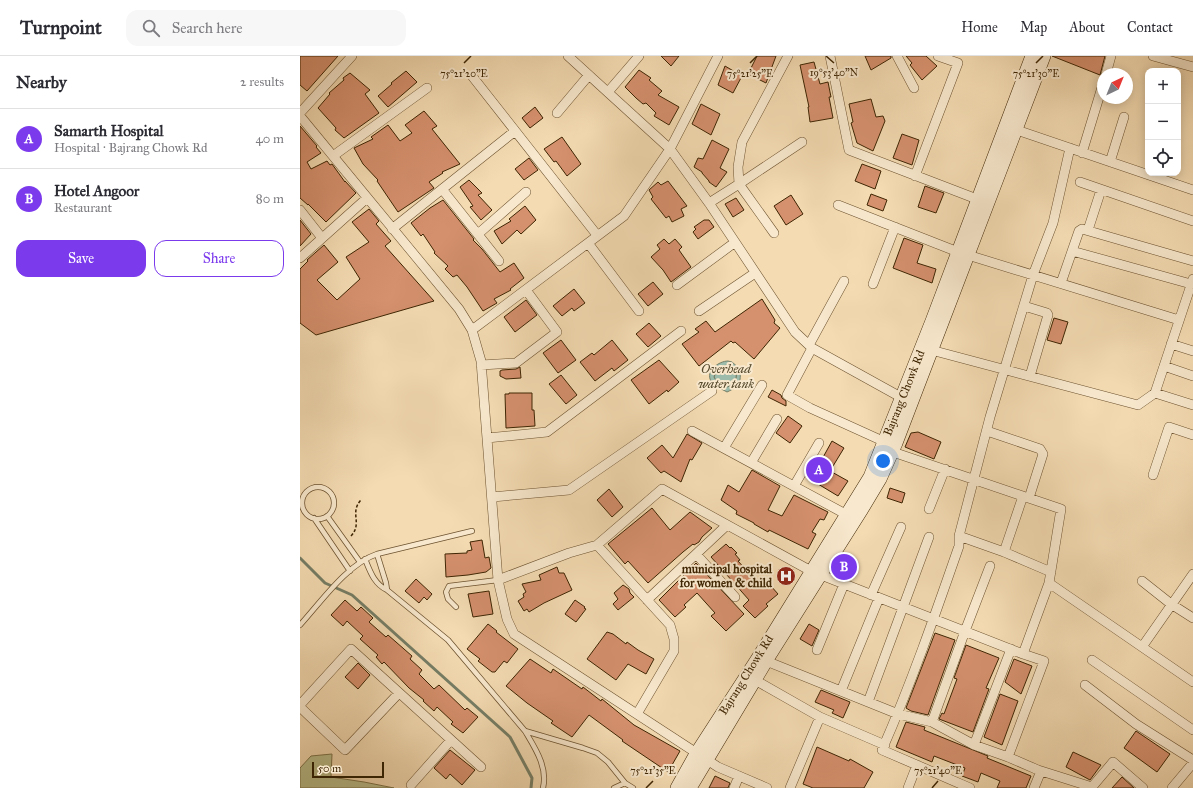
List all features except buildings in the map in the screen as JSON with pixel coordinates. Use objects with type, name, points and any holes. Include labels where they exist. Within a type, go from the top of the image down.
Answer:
[{"type":"street","points":[[352,56],[300,114],[392,229],[459,309],[472,330],[481,365],[498,580],[507,619],[514,634],[638,714],[718,768],[766,788]]},
{"type":"street","points":[[608,92],[639,56]]},
{"type":"street","points":[[472,330],[624,216],[670,149],[718,56]]},
{"type":"street","points":[[774,233],[739,184],[738,167],[742,142],[788,56]]},
{"type":"street","points":[[830,56],[849,150],[982,202]]},
{"type":"street","points":[[897,56],[914,88]]},
{"type":"street","points":[[916,176],[958,63],[938,56]]},
{"type":"street","name":"Bajrang Chowk Rd","points":[[690,788],[701,757],[851,517],[886,447],[906,400],[1010,128],[1032,56]]},
{"type":"street","name":"Bajrang Chowk Rd","points":[[1010,128],[1044,56]]},
{"type":"street","points":[[1108,68],[1111,56]]},
{"type":"street","points":[[1153,56],[1193,67]]},
{"type":"street","points":[[571,57],[670,149],[709,203],[734,243],[795,332],[810,346],[906,400]]},
{"type":"street","points":[[557,113],[589,75]]},
{"type":"street","points":[[472,76],[597,236]]},
{"type":"street","points":[[333,156],[427,88]]},
{"type":"street","points":[[1082,153],[1097,104]]},
{"type":"street","points":[[1110,162],[1124,118]]},
{"type":"street","points":[[1010,128],[1193,189]]},
{"type":"street","points":[[392,229],[515,131]]},
{"type":"street","points":[[709,203],[802,142]]},
{"type":"street","points":[[970,788],[882,750],[898,714],[934,619],[959,546],[959,536],[1004,370],[1033,275],[1053,223],[1070,148]]},
{"type":"street","points":[[1080,182],[1193,221]]},
{"type":"street","points":[[442,189],[499,261]]},
{"type":"street","points":[[1088,230],[1101,190]]},
{"type":"street","points":[[478,234],[526,192]]},
{"type":"street","points":[[300,258],[367,198]]},
{"type":"street","points":[[838,205],[963,253],[1179,320]]},
{"type":"street","points":[[300,210],[322,238]]},
{"type":"street","points":[[873,284],[896,228]]},
{"type":"street","points":[[1061,283],[1079,231],[1082,229],[1193,261]]},
{"type":"street","points":[[588,242],[639,310]]},
{"type":"street","points":[[677,285],[734,243]]},
{"type":"street","points":[[931,350],[1138,405],[1155,393],[1192,282],[1072,251]]},
{"type":"street","name":"Bajrang Chowk Rd","points":[[906,400],[931,350],[963,253]]},
{"type":"street","points":[[699,312],[755,273]]},
{"type":"street","points":[[844,281],[810,346],[788,394],[810,408],[886,447],[1061,509],[1049,583],[1023,654]]},
{"type":"street","points":[[481,365],[516,363],[557,332],[526,290]]},
{"type":"street","points":[[1024,306],[1047,313],[1048,315],[1030,376]]},
{"type":"street","points":[[487,438],[547,432],[680,331]]},
{"type":"street","points":[[1171,344],[1193,351]]},
{"type":"street","points":[[1164,366],[1193,376]]},
{"type":"street","points":[[724,448],[762,385]]},
{"type":"street","points":[[492,497],[569,490],[712,391]]},
{"type":"street","points":[[1155,393],[1193,405]]},
{"type":"street","points":[[751,463],[777,418]]},
{"type":"street","points":[[1152,475],[1169,427],[1193,434]]},
{"type":"street","points":[[692,431],[851,517]]},
{"type":"street","points":[[987,431],[1040,449],[1043,454],[1004,552]]},
{"type":"street","points":[[794,486],[819,443]]},
{"type":"street","points":[[929,509],[945,469]]},
{"type":"street","points":[[498,580],[568,553],[597,545],[662,489],[816,573],[1044,661],[1008,757]]},
{"type":"street","points":[[648,600],[727,525]]},
{"type":"street","points":[[841,692],[901,527]]},
{"type":"street","points":[[959,536],[1004,552],[1051,572]]},
{"type":"street","points":[[868,702],[929,537]]},
{"type":"street","points":[[597,545],[670,625],[674,639],[674,651],[638,714]]},
{"type":"street","points":[[696,554],[735,597]]},
{"type":"street","points":[[932,722],[964,631],[990,566]]},
{"type":"street","points":[[1142,647],[1193,574]]},
{"type":"street","points":[[1142,581],[1171,604],[1193,618]]},
{"type":"street","points":[[1049,583],[1193,682]]},
{"type":"street","points":[[817,650],[844,584]]},
{"type":"street","points":[[399,693],[345,750],[300,706],[351,649],[481,768]]},
{"type":"street","points":[[974,745],[1011,649]]},
{"type":"street","points":[[762,660],[898,714],[932,722],[974,745],[1041,771],[1092,787],[1113,762],[1143,788]]},
{"type":"street","name":"Bajrang Chowk Rd","points":[[676,788],[701,757],[755,680],[762,660]]},
{"type":"street","points":[[1092,660],[1193,730]]},
{"type":"street","points":[[755,680],[820,717],[885,745]]},
{"type":"street","points":[[1085,685],[1136,724],[1193,762],[1172,788]]},
{"type":"street","points":[[790,788],[820,717]]},
{"type":"street","points":[[411,785],[451,740]]},
{"type":"street","points":[[908,788],[917,765]]},
{"type":"street","points":[[1034,788],[1041,771]]},
{"type":"street","points":[[734,788],[739,776]]},
{"type":"lane","points":[[314,518],[326,516],[334,506],[333,497],[323,488],[314,487],[310,489],[304,495],[302,504],[305,512],[314,518],[350,571]]},
{"type":"lane","points":[[326,516],[360,562]]},
{"type":"lane","points":[[300,625],[338,583],[365,559],[377,554],[472,531]]},
{"type":"lane","points":[[377,554],[386,584],[386,590]]},
{"type":"lane","points":[[365,559],[378,585],[448,640],[525,731],[543,766],[543,788]]},
{"type":"lane","points":[[456,607],[446,595],[446,592],[450,586],[498,580]]},
{"type":"lane","points":[[525,731],[597,753],[608,762],[625,783],[633,788]]},
{"type":"lane","points":[[614,788],[625,783]]},
{"type":"path","points":[[344,541],[355,531],[355,510],[357,504],[361,500]]},
{"type":"green space","points":[[332,754],[331,777],[394,788],[300,788],[300,768],[311,756]]},
{"type":"water","name":"Overhead water tank","points":[[724,361],[732,362],[740,369],[740,381],[735,388],[727,392],[714,385],[711,381],[710,374],[714,367]]},
{"type":"waterway","points":[[300,558],[325,583],[352,595],[510,737],[532,778],[531,788]]},
{"type":"place","name":"Samarth Hospital","points":[[819,470]]},
{"type":"place","name":"Hotel Angoor","points":[[844,567]]},
{"type":"place","name":"municipal hospital for women & child","points":[[786,576]]}]
